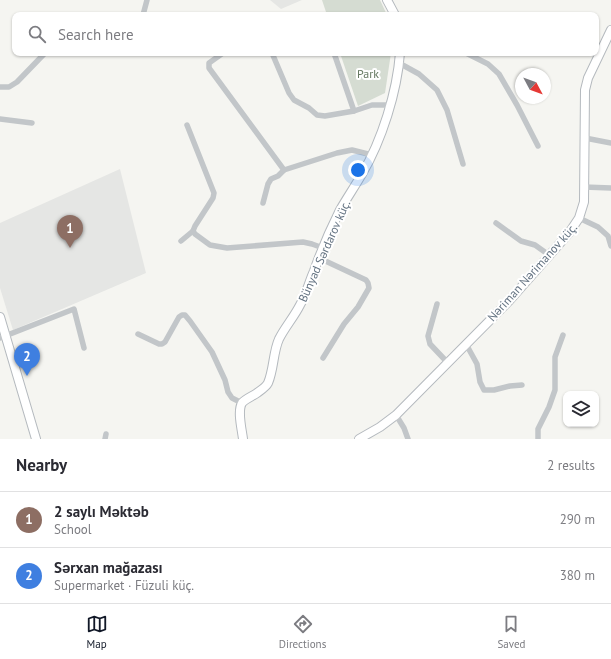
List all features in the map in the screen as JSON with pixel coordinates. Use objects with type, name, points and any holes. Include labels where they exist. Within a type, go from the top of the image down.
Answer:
[{"type":"street","points":[[144,12],[147,0]]},
{"type":"street","points":[[387,0],[393,12]]},
{"type":"street","name":"Nəriman Nərimanov küç.","points":[[599,55],[611,30]]},
{"type":"street","points":[[0,87],[9,87],[18,82],[42,56]]},
{"type":"street","points":[[219,56],[209,63],[209,68],[284,170]]},
{"type":"street","points":[[273,56],[289,93],[294,100],[317,115],[325,116],[372,106],[390,105]]},
{"type":"street","points":[[335,56],[354,111]]},
{"type":"street","name":"Bünyad Sərdarov küç.","points":[[242,403],[264,388],[268,383],[279,338],[301,305],[323,248],[340,210],[372,155],[386,122],[400,56]]},
{"type":"street","points":[[472,56],[488,64],[499,74],[538,146]]},
{"type":"street","name":"Nəriman Nərimanov küç.","points":[[359,439],[380,427],[396,415],[509,301],[569,233],[579,218],[584,202],[585,90],[588,78],[599,56]]},
{"type":"street","points":[[399,64],[419,74],[437,90],[447,110],[463,164]]},
{"type":"street","points":[[0,119],[32,123]]},
{"type":"street","points":[[181,241],[193,231],[213,198],[214,193],[187,125]]},
{"type":"street","points":[[585,138],[611,142]]},
{"type":"street","points":[[263,203],[268,184],[271,179],[278,176],[284,170],[337,152],[352,150],[372,155]]},
{"type":"street","points":[[584,187],[611,188]]},
{"type":"street","points":[[579,218],[598,227],[608,236],[611,246]]},
{"type":"street","points":[[496,224],[521,241],[535,245],[549,255]]},
{"type":"street","points":[[193,231],[210,245],[218,247],[227,248],[303,242],[323,248]]},
{"type":"street","points":[[319,258],[366,280],[369,288],[358,307],[344,324],[323,358]]},
{"type":"street","points":[[437,304],[428,336],[430,344],[447,362]]},
{"type":"street","points":[[3,337],[74,309],[84,348]]},
{"type":"street","points":[[138,334],[162,344],[179,317],[185,315],[212,352],[225,380],[228,392],[232,398],[242,403],[240,414],[243,439]]},
{"type":"street","points":[[0,317],[3,337],[36,439]]},
{"type":"street","points":[[538,439],[538,430],[555,390],[555,357],[563,336]]},
{"type":"street","points":[[466,344],[477,364],[480,382],[484,390],[494,390],[522,385]]},
{"type":"street","points":[[396,415],[404,428],[408,439]]},
{"type":"shaded area","points":[[270,0],[302,0],[281,9]]},
{"type":"shaded area","points":[[120,169],[146,273],[13,330],[0,288],[0,223]]},
{"type":"green space","points":[[322,0],[380,0],[386,12],[326,12]]},
{"type":"green space","name":"Park","points":[[341,56],[391,56],[385,93],[358,106]]},
{"type":"place","name":"2 saylı Məktəb","points":[[70,248]]},
{"type":"place","name":"Sərxan mağazası","points":[[27,376]]}]
